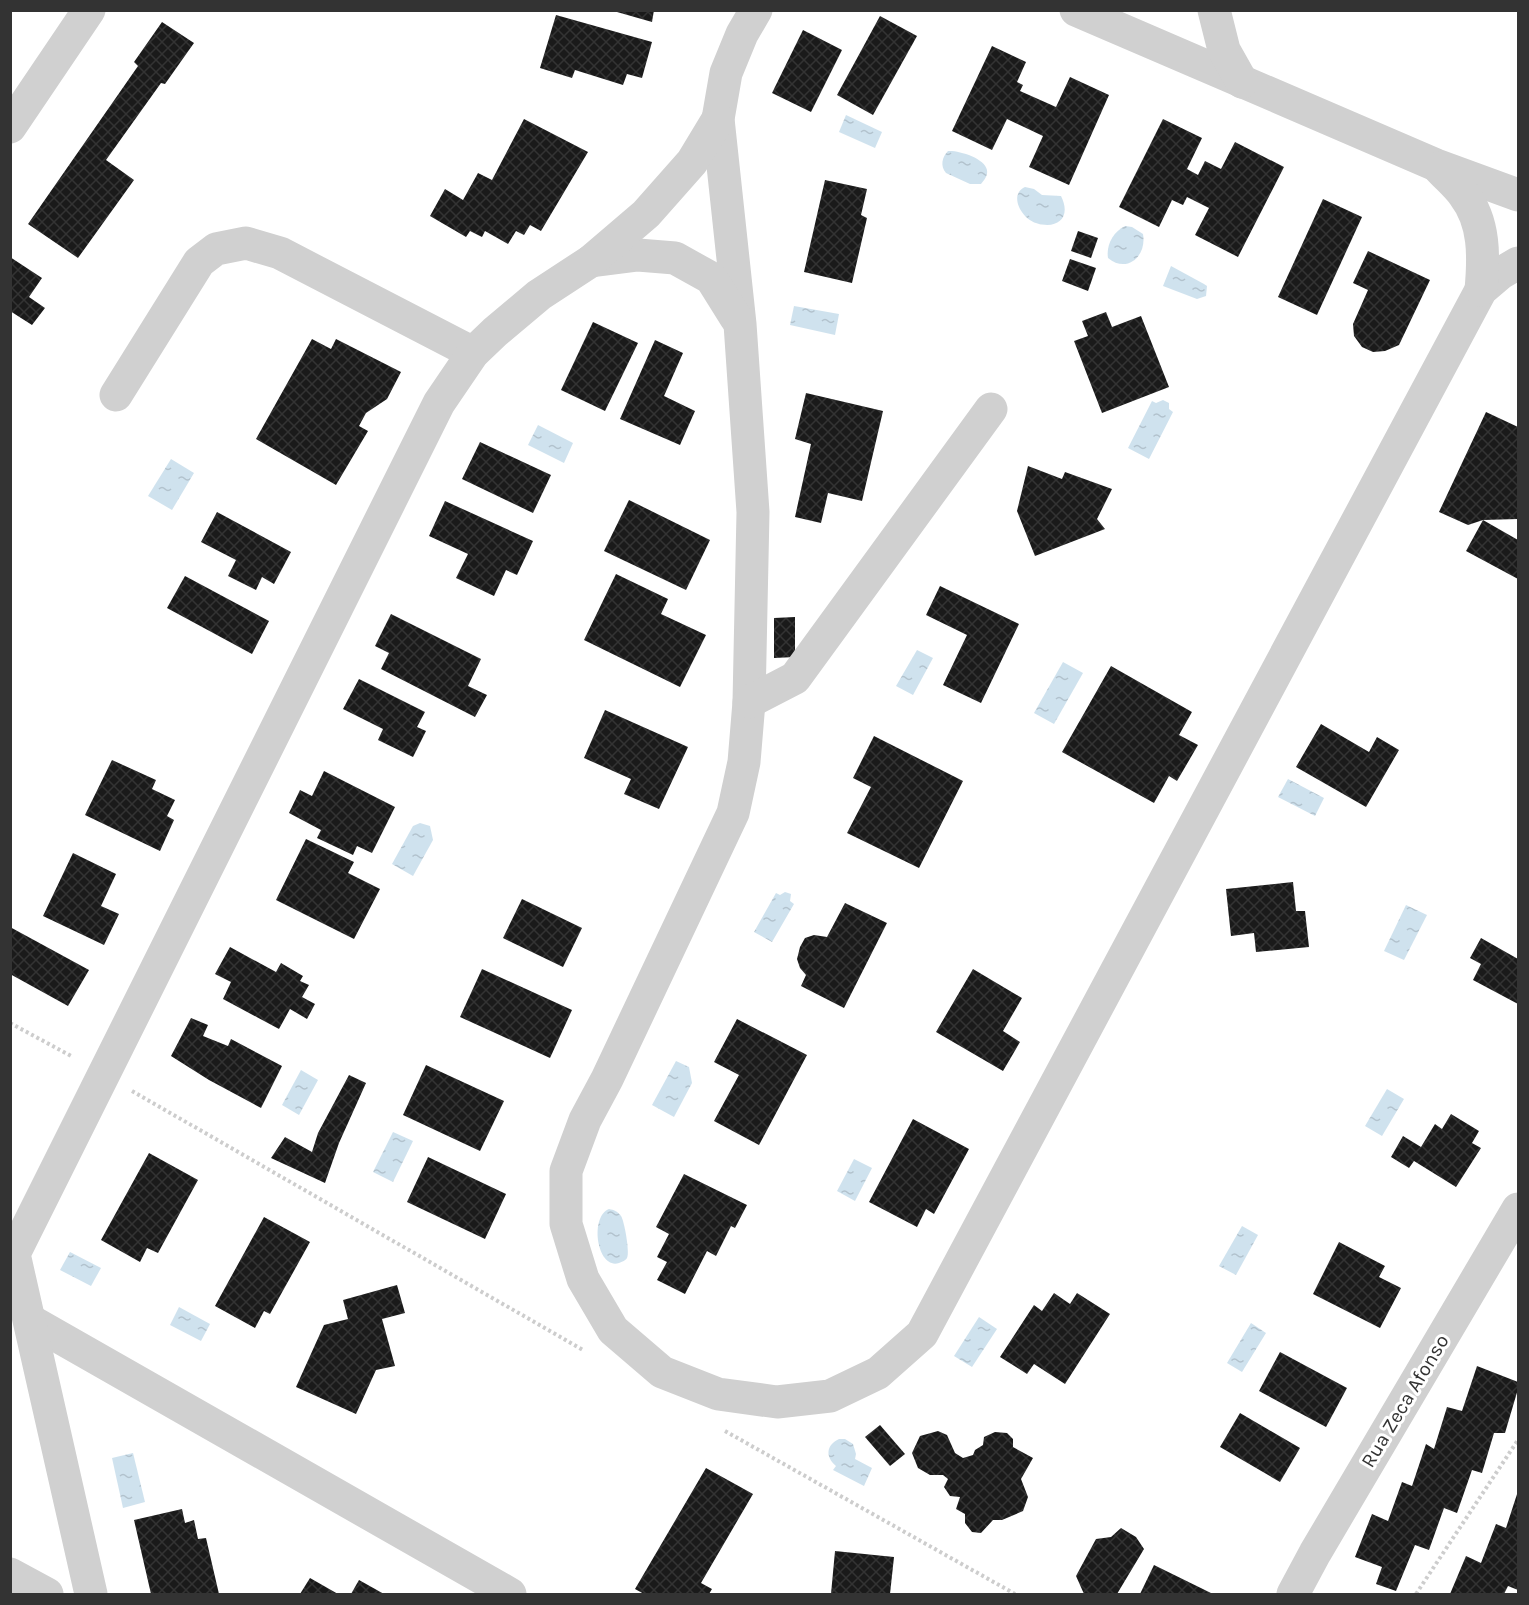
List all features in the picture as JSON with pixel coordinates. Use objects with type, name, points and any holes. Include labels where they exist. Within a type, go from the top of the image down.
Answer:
[{"type":"street","points":[[10,127],[89,10]]},
{"type":"street","points":[[1214,10],[1224,51],[1242,82]]},
{"type":"street","points":[[1098,13],[1242,82],[1436,165],[1518,195]]},
{"type":"street","points":[[746,18],[726,73],[718,119],[740,324],[753,512],[749,702],[744,762],[733,813],[612,1069],[585,1120],[566,1171],[566,1224],[583,1279],[613,1330],[662,1371],[718,1394],[777,1402],[830,1396],[878,1373],[921,1334],[1481,290],[1501,273],[1518,263]]},
{"type":"street","points":[[92,1594],[14,1254],[439,403],[473,353],[539,295],[591,261],[646,214],[692,162],[718,119]]},
{"type":"street","points":[[1436,165],[1466,196],[1480,229],[1484,258],[1481,290]]},
{"type":"street","points":[[116,396],[199,262],[216,249],[246,243],[280,253],[473,353]]},
{"type":"street","points":[[591,261],[638,255],[675,258],[711,278],[740,324]]},
{"type":"street","points":[[749,702],[795,678],[991,409]]},
{"type":"street","name":"Rua Zeca Afonso","points":[[1293,1594],[1518,1209]]},
{"type":"street","points":[[31,1321],[510,1594]]},
{"type":"street","points":[[10,1574],[47,1594]]},
{"type":"path","points":[[10,1023],[103,1074],[591,1355]]},
{"type":"path","points":[[716,1426],[1015,1594]]},
{"type":"path","points":[[1416,1594],[1518,1440]]},
{"type":"water","points":[[846,115],[882,132],[875,148],[839,132]]},
{"type":"water","points":[[948,151],[964,153],[976,158],[985,166],[986,178],[981,184],[970,184],[946,173],[942,162]]},
{"type":"water","points":[[1025,187],[1034,189],[1042,195],[1061,196],[1065,210],[1061,220],[1044,225],[1026,217],[1017,201],[1020,191]]},
{"type":"water","points":[[1125,226],[1132,227],[1143,234],[1143,242],[1139,255],[1134,260],[1122,264],[1108,258],[1108,253],[1109,244],[1114,235]]},
{"type":"water","points":[[1171,266],[1207,286],[1206,296],[1197,299],[1163,286]]},
{"type":"water","points":[[794,306],[839,314],[835,335],[790,325]]},
{"type":"water","points":[[1163,400],[1169,403],[1169,409],[1173,412],[1149,459],[1128,448],[1152,401],[1156,403]]},
{"type":"water","points":[[538,425],[573,443],[564,463],[528,445]]},
{"type":"water","points":[[171,459],[194,473],[172,510],[148,496]]},
{"type":"water","points":[[917,650],[933,658],[913,695],[896,686]]},
{"type":"water","points":[[1063,662],[1083,673],[1054,724],[1034,713]]},
{"type":"water","points":[[1288,779],[1324,798],[1315,816],[1278,797]]},
{"type":"water","points":[[420,823],[430,826],[433,840],[413,876],[392,864],[413,826]]},
{"type":"water","points":[[785,892],[791,894],[790,901],[794,904],[772,942],[754,932],[776,893],[780,895]]},
{"type":"water","points":[[1406,905],[1427,915],[1404,960],[1384,951]]},
{"type":"water","points":[[676,1061],[689,1067],[692,1083],[674,1117],[652,1105]]},
{"type":"water","points":[[301,1070],[318,1080],[299,1115],[282,1105]]},
{"type":"water","points":[[1387,1089],[1404,1099],[1382,1136],[1365,1126]]},
{"type":"water","points":[[393,1132],[413,1141],[393,1182],[373,1172]]},
{"type":"water","points":[[854,1159],[872,1168],[855,1201],[837,1191]]},
{"type":"water","points":[[609,1209],[621,1216],[625,1229],[628,1255],[619,1263],[611,1263],[605,1259],[598,1242],[599,1222]]},
{"type":"water","points":[[1242,1226],[1258,1235],[1236,1275],[1219,1266]]},
{"type":"water","points":[[70,1252],[101,1268],[91,1286],[60,1270]]},
{"type":"water","points":[[179,1307],[210,1324],[201,1341],[170,1325]]},
{"type":"water","points":[[979,1317],[997,1329],[972,1367],[954,1356]]},
{"type":"water","points":[[1251,1323],[1266,1333],[1242,1372],[1227,1363]]},
{"type":"water","points":[[839,1439],[845,1439],[853,1444],[855,1459],[872,1468],[864,1486],[833,1470],[836,1466],[832,1463],[828,1451]]},
{"type":"water","points":[[133,1453],[145,1502],[123,1508],[112,1458]]},
{"type":"building","points":[[610,10],[654,10],[652,22]]},
{"type":"building","points":[[556,15],[652,42],[642,78],[627,74],[623,85],[575,70],[572,78],[540,68]]},
{"type":"building","points":[[880,16],[917,36],[873,115],[837,95]]},
{"type":"building","points":[[162,22],[194,43],[165,84],[161,83],[106,160],[134,180],[78,258],[28,224],[138,66],[134,62]]},
{"type":"building","points":[[803,30],[842,50],[811,112],[772,93]]},
{"type":"building","points":[[992,46],[1026,62],[1017,82],[1023,85],[1020,91],[1056,107],[1070,77],[1109,95],[1069,185],[1029,167],[1043,136],[1007,119],[992,150],[952,131]]},
{"type":"building","points":[[524,119],[588,152],[541,231],[530,225],[524,235],[516,231],[508,244],[485,231],[482,237],[470,231],[466,237],[430,216],[445,189],[463,200],[478,173],[492,180]]},
{"type":"building","points":[[1163,119],[1202,138],[1187,169],[1198,175],[1205,161],[1221,169],[1235,142],[1284,167],[1238,257],[1195,235],[1209,208],[1187,197],[1183,205],[1172,200],[1159,227],[1119,207]]},
{"type":"building","points":[[825,180],[867,189],[861,215],[867,218],[852,283],[804,272]]},
{"type":"building","points":[[1323,199],[1362,217],[1317,315],[1278,297]]},
{"type":"building","points":[[1078,231],[1098,238],[1091,258],[1071,251]]},
{"type":"building","points":[[1368,251],[1430,280],[1399,345],[1385,351],[1373,352],[1362,347],[1354,336],[1353,324],[1368,290],[1353,283]]},
{"type":"building","points":[[10,257],[42,278],[29,297],[45,308],[32,325],[10,311]]},
{"type":"building","points":[[1070,259],[1096,268],[1088,291],[1062,281]]},
{"type":"building","points":[[1106,312],[1112,327],[1141,316],[1169,387],[1102,413],[1074,341],[1088,336],[1082,321]]},
{"type":"building","points":[[593,322],[638,343],[605,411],[561,390]]},
{"type":"building","points":[[312,339],[331,349],[336,339],[401,372],[387,399],[366,413],[359,426],[368,431],[336,485],[256,439]]},
{"type":"building","points":[[655,340],[683,353],[664,396],[695,411],[680,445],[620,419]]},
{"type":"building","points":[[806,393],[883,411],[862,501],[828,493],[821,523],[795,517],[811,444],[795,439]]},
{"type":"building","points":[[1486,412],[1518,427],[1518,519],[1483,520],[1468,525],[1439,512]]},
{"type":"building","points":[[480,442],[551,475],[533,513],[462,479]]},
{"type":"building","points":[[1028,466],[1062,479],[1065,472],[1112,489],[1097,519],[1105,529],[1035,556],[1017,511]]},
{"type":"building","points":[[629,500],[710,540],[686,590],[604,551]]},
{"type":"building","points":[[445,501],[533,541],[517,575],[506,570],[494,596],[456,578],[468,554],[429,536]]},
{"type":"building","points":[[217,512],[291,552],[274,584],[262,577],[256,590],[228,576],[236,560],[201,542]]},
{"type":"building","points":[[1483,520],[1518,540],[1518,579],[1466,551]]},
{"type":"building","points":[[616,574],[668,599],[661,614],[706,635],[680,687],[584,640]]},
{"type":"building","points":[[185,576],[269,621],[252,654],[167,608]]},
{"type":"building","points":[[940,586],[1019,624],[981,703],[943,685],[967,635],[926,615]]},
{"type":"building","points":[[391,614],[481,659],[468,686],[487,695],[475,717],[381,669],[389,653],[375,646]]},
{"type":"building","points":[[795,617],[795,657],[774,658],[774,618]]},
{"type":"building","points":[[1111,666],[1192,712],[1179,735],[1198,745],[1177,781],[1169,776],[1154,803],[1062,752]]},
{"type":"building","points":[[359,679],[425,712],[417,727],[426,731],[413,757],[378,740],[383,729],[343,709]]},
{"type":"building","points":[[605,710],[688,747],[659,809],[624,794],[631,779],[584,758]]},
{"type":"building","points":[[1321,724],[1369,752],[1377,737],[1399,750],[1366,807],[1296,767]]},
{"type":"building","points":[[874,736],[963,781],[919,868],[847,833],[871,787],[853,778]]},
{"type":"building","points":[[112,760],[156,780],[152,789],[175,800],[167,816],[174,820],[160,851],[85,815]]},
{"type":"building","points":[[324,771],[395,807],[372,853],[357,846],[353,855],[317,838],[321,830],[289,813],[300,790],[312,796]]},
{"type":"building","points":[[306,839],[354,862],[348,873],[380,889],[354,939],[276,900]]},
{"type":"building","points":[[73,853],[116,874],[101,906],[119,914],[104,945],[43,916]]},
{"type":"building","points":[[1293,882],[1296,911],[1305,911],[1309,947],[1256,952],[1254,933],[1231,936],[1226,889]]},
{"type":"building","points":[[522,899],[582,928],[563,967],[503,938]]},
{"type":"building","points":[[845,903],[887,923],[844,1008],[801,986],[806,975],[797,959],[805,938],[814,935],[827,937]]},
{"type":"building","points":[[10,927],[89,970],[68,1006],[10,974]]},
{"type":"building","points":[[1481,938],[1518,959],[1518,1004],[1473,980],[1481,964],[1470,958]]},
{"type":"building","points":[[230,947],[276,972],[281,963],[303,976],[300,981],[309,985],[302,997],[315,1004],[307,1019],[290,1009],[279,1029],[223,999],[231,982],[215,974]]},
{"type":"building","points":[[482,969],[572,1010],[550,1058],[460,1017]]},
{"type":"building","points":[[973,969],[1022,998],[1003,1031],[1020,1042],[1003,1071],[936,1032]]},
{"type":"building","points":[[191,1018],[208,1025],[203,1036],[228,1046],[231,1039],[282,1066],[261,1108],[171,1056]]},
{"type":"building","points":[[737,1019],[807,1055],[759,1145],[714,1121],[739,1075],[714,1062]]},
{"type":"building","points":[[426,1065],[504,1101],[480,1151],[403,1115]]},
{"type":"building","points":[[349,1075],[366,1083],[339,1143],[325,1183],[271,1158],[285,1137],[312,1152],[318,1133]]},
{"type":"building","points":[[1451,1114],[1479,1131],[1472,1143],[1481,1148],[1456,1187],[1414,1161],[1409,1168],[1391,1157],[1403,1136],[1421,1147],[1435,1124],[1442,1129]]},
{"type":"building","points":[[913,1119],[969,1149],[934,1214],[926,1209],[917,1227],[869,1202]]},
{"type":"building","points":[[149,1153],[198,1180],[158,1253],[147,1248],[140,1262],[101,1240]]},
{"type":"building","points":[[428,1157],[506,1194],[485,1239],[407,1202]]},
{"type":"building","points":[[684,1174],[747,1205],[735,1228],[731,1226],[716,1256],[707,1251],[685,1294],[657,1280],[667,1262],[657,1257],[669,1234],[656,1227]]},
{"type":"building","points":[[264,1217],[310,1242],[270,1314],[264,1311],[255,1328],[215,1306]]},
{"type":"building","points":[[1339,1242],[1385,1266],[1379,1277],[1401,1288],[1380,1328],[1313,1294]]},
{"type":"building","points":[[397,1285],[405,1313],[382,1319],[395,1366],[376,1370],[356,1414],[296,1387],[324,1325],[348,1319],[343,1300]]},
{"type":"building","points":[[1054,1293],[1070,1304],[1077,1293],[1110,1314],[1065,1384],[1034,1364],[1027,1374],[1000,1357],[1034,1305],[1042,1311]]},
{"type":"building","points":[[1280,1352],[1347,1388],[1326,1427],[1259,1391]]},
{"type":"building","points":[[1477,1366],[1518,1382],[1505,1433],[1494,1433],[1482,1473],[1472,1470],[1457,1513],[1444,1508],[1429,1550],[1415,1545],[1396,1591],[1376,1584],[1382,1567],[1355,1557],[1372,1514],[1388,1521],[1402,1482],[1412,1486],[1426,1444],[1434,1449],[1447,1407],[1462,1411]]},
{"type":"building","points":[[1240,1413],[1300,1448],[1280,1482],[1220,1447]]},
{"type":"building","points":[[880,1425],[905,1454],[890,1466],[865,1437]]},
{"type":"building","points":[[938,1431],[947,1435],[955,1453],[963,1458],[973,1455],[975,1450],[983,1445],[984,1437],[995,1432],[1007,1433],[1013,1439],[1013,1447],[1033,1458],[1021,1479],[1028,1497],[1023,1511],[1002,1520],[993,1520],[981,1533],[972,1532],[965,1523],[965,1514],[956,1509],[960,1497],[950,1496],[944,1487],[948,1479],[943,1475],[930,1475],[918,1468],[912,1453],[920,1436]]},
{"type":"building","points":[[706,1468],[753,1494],[701,1583],[712,1589],[709,1594],[644,1594],[635,1589]]},
{"type":"building","points":[[1518,1491],[1518,1590],[1508,1586],[1504,1594],[1450,1594],[1466,1556],[1481,1563],[1496,1524],[1506,1528]]},
{"type":"building","points":[[182,1509],[185,1523],[194,1520],[198,1539],[206,1538],[219,1594],[151,1594],[134,1520]]},
{"type":"building","points":[[1121,1528],[1136,1537],[1144,1549],[1117,1594],[1084,1594],[1076,1576],[1096,1539],[1111,1537]]},
{"type":"building","points":[[835,1551],[894,1557],[890,1594],[831,1594]]},
{"type":"building","points":[[1154,1565],[1213,1594],[1140,1594]]},
{"type":"building","points":[[310,1578],[338,1594],[300,1594]]},
{"type":"building","points":[[359,1580],[384,1594],[351,1594]]}]
